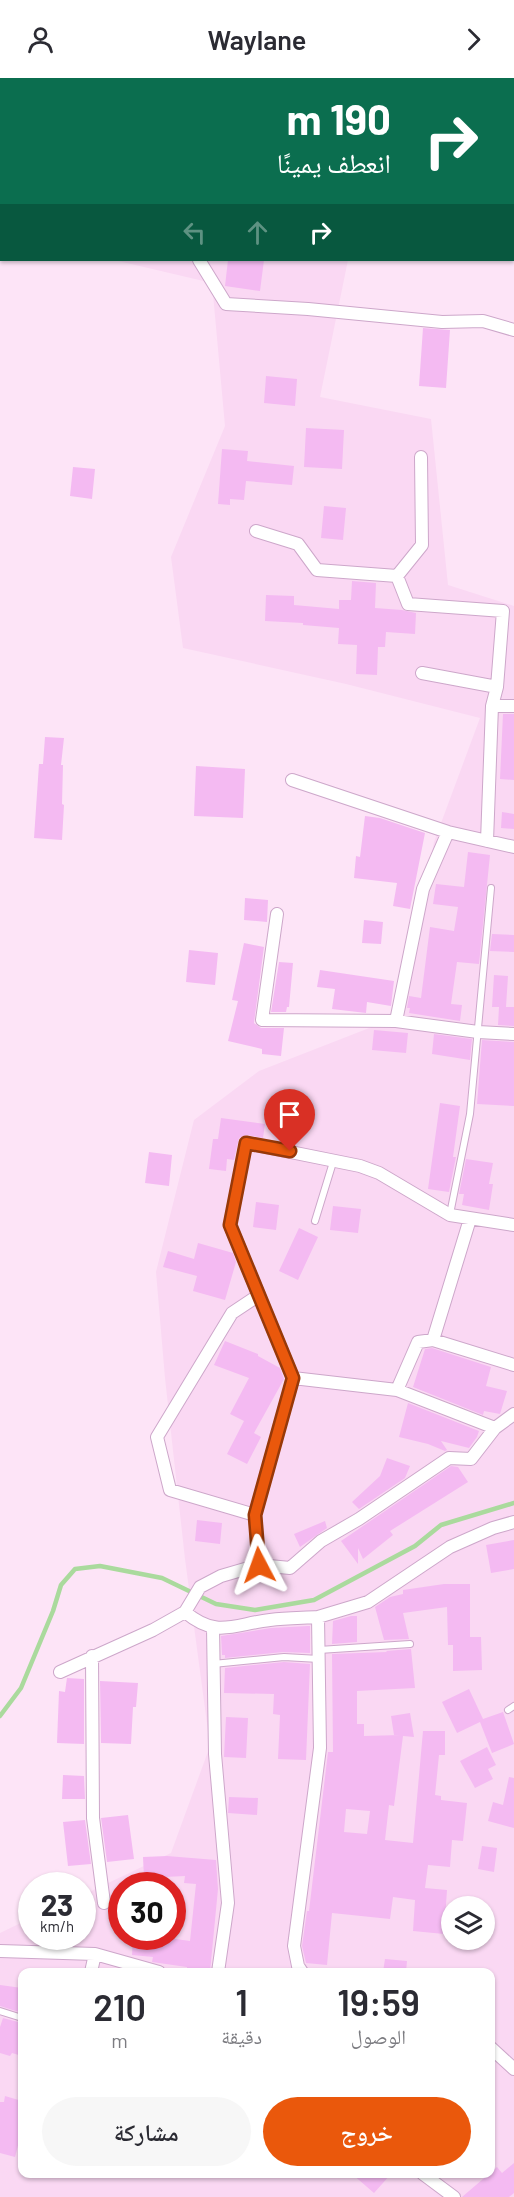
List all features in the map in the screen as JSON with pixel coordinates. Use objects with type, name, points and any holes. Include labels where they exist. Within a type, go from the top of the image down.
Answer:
[{"type":"street","points":[[201,261],[226,304],[308,309],[442,322],[483,321],[514,330]]},
{"type":"street","points":[[396,576],[422,545],[421,457]]},
{"type":"street","points":[[256,531],[298,544],[317,570],[396,576]]},
{"type":"street","points":[[396,576],[408,604],[504,611],[497,687],[492,706],[487,841]]},
{"type":"street","points":[[422,673],[497,687]]},
{"type":"street","points":[[492,706],[514,706]]},
{"type":"street","points":[[292,780],[448,832],[514,846]]},
{"type":"street","points":[[396,1021],[423,889],[448,832]]},
{"type":"street","points":[[277,914],[262,1020],[396,1021],[478,1032],[514,1034]]},
{"type":"street","points":[[259,1565],[255,1515],[293,1378],[230,1225],[246,1143],[334,1159],[379,1173],[450,1215],[514,1226]]},
{"type":"street","points":[[433,1340],[470,1219]]},
{"type":"street","points":[[255,1515],[170,1490],[157,1437],[232,1313],[259,1295]]},
{"type":"street","points":[[397,1390],[418,1342],[433,1340],[514,1365]]},
{"type":"street","points":[[293,1378],[397,1390],[495,1428]]},
{"type":"street","points":[[60,1672],[153,1630],[187,1607],[200,1587],[221,1576],[259,1565],[290,1568],[321,1541],[359,1519],[449,1458],[471,1459],[495,1428],[514,1414]]},
{"type":"street","points":[[187,1607],[198,1623],[213,1628],[229,1628],[270,1620],[318,1617],[368,1602],[450,1547],[493,1528],[514,1522]]},
{"type":"street","points":[[299,1968],[294,1946],[320,1748],[318,1617]]},
{"type":"street","points":[[213,1628],[215,1754],[228,1903],[219,1968]]},
{"type":"street","points":[[92,1656],[93,1818],[104,1903]]},
{"type":"street","points":[[0,1952],[95,1954],[145,1968]]},
{"type":"street","points":[[92,1968],[95,1954]]},
{"type":"street","points":[[495,2052],[514,2069]]},
{"type":"street","points":[[428,2178],[454,2197]]},
{"type":"lane","points":[[450,1215],[470,1114],[491,888]]},
{"type":"lane","points":[[315,1221],[334,1159]]},
{"type":"lane","points":[[212,1664],[410,1644]]},
{"type":"lane","points":[[0,2011],[18,2017]]},
{"type":"shaded area","points":[[118,261],[348,261],[320,397],[431,419],[448,585],[514,606],[514,2197],[0,2197],[0,1933],[18,1924],[18,1950],[96,1950],[96,1889],[108,1883],[108,1950],[186,1950],[186,1872],[131,1872],[171,1853],[210,1746],[185,1559],[156,1272],[194,1120],[259,1071],[400,1016],[434,842],[480,718],[346,684],[183,648],[171,557],[225,426],[212,283]]},
{"type":"building","points":[[228,261],[264,261],[260,291],[225,286]]},
{"type":"building","points":[[423,328],[450,330],[446,388],[419,386]]},
{"type":"building","points":[[266,376],[297,379],[295,406],[264,403]]},
{"type":"building","points":[[306,428],[344,430],[342,469],[304,467]]},
{"type":"building","points":[[222,449],[248,451],[247,461],[294,466],[292,485],[246,481],[244,500],[230,499],[230,505],[218,504]]},
{"type":"building","points":[[73,467],[95,469],[92,499],[70,496]]},
{"type":"building","points":[[324,506],[346,508],[343,540],[321,538]]},
{"type":"building","points":[[352,581],[376,583],[375,608],[416,613],[415,634],[386,632],[385,647],[378,647],[377,675],[356,674],[357,645],[338,644],[339,628],[265,621],[266,595],[294,596],[294,605],[339,609],[339,600],[351,600]]},
{"type":"building","points":[[503,714],[514,714],[514,780],[500,779]]},
{"type":"building","points":[[45,737],[64,738],[61,765],[63,765],[62,804],[64,805],[62,840],[34,838],[39,764],[43,764]]},
{"type":"building","points":[[196,766],[245,769],[243,818],[194,816]]},
{"type":"building","points":[[502,812],[514,814],[514,829],[501,828]]},
{"type":"building","points":[[365,816],[380,818],[425,833],[410,909],[393,906],[397,883],[354,878],[356,856],[360,857]]},
{"type":"building","points":[[468,852],[490,855],[479,964],[457,962],[451,1004],[462,1005],[460,1021],[409,1013],[410,1008],[407,1008],[409,996],[421,998],[430,927],[454,931],[458,907],[433,904],[436,884],[464,887]]},
{"type":"building","points":[[245,898],[268,900],[267,922],[244,920]]},
{"type":"building","points":[[364,920],[383,922],[381,944],[362,943]]},
{"type":"building","points":[[492,934],[514,935],[514,952],[490,951]]},
{"type":"building","points":[[244,943],[264,947],[254,1023],[261,1028],[284,1028],[281,1056],[262,1054],[262,1049],[228,1041],[238,1001],[232,1000]]},
{"type":"building","points":[[189,950],[218,953],[215,985],[186,982]]},
{"type":"building","points":[[279,962],[293,963],[289,1007],[286,1012],[271,1012]]},
{"type":"building","points":[[320,970],[394,981],[391,1006],[367,1002],[366,1013],[332,1009],[335,989],[317,987]]},
{"type":"building","points":[[494,975],[508,976],[506,1007],[514,1007],[514,1026],[498,1025],[499,1007],[492,1007]]},
{"type":"building","points":[[374,1030],[408,1033],[406,1053],[372,1050]]},
{"type":"building","points":[[434,1034],[472,1039],[470,1060],[432,1054]]},
{"type":"building","points":[[482,1040],[514,1042],[514,1106],[477,1104]]},
{"type":"building","points":[[440,1103],[460,1106],[453,1157],[456,1157],[449,1192],[428,1189]]},
{"type":"building","points":[[221,1118],[265,1124],[263,1138],[247,1135],[239,1138],[234,1160],[227,1159],[226,1171],[209,1169],[213,1139],[218,1139]]},
{"type":"building","points":[[149,1152],[172,1155],[169,1186],[145,1183]]},
{"type":"building","points":[[466,1159],[493,1163],[489,1184],[493,1184],[489,1210],[462,1205],[464,1194],[459,1194]]},
{"type":"building","points":[[256,1202],[279,1205],[276,1230],[253,1227]]},
{"type":"building","points":[[333,1206],[361,1209],[358,1233],[330,1230]]},
{"type":"building","points":[[299,1228],[318,1237],[298,1280],[279,1271]]},
{"type":"building","points":[[198,1243],[233,1253],[236,1262],[225,1300],[193,1291],[197,1276],[163,1267],[168,1251],[194,1259]]},
{"type":"building","points":[[225,1341],[258,1354],[280,1368],[284,1379],[254,1433],[261,1437],[247,1464],[227,1454],[244,1421],[230,1414],[249,1378],[214,1365]]},
{"type":"building","points":[[432,1348],[491,1367],[486,1386],[507,1391],[500,1414],[484,1411],[483,1415],[413,1387],[425,1349]]},
{"type":"building","points":[[408,1403],[479,1431],[477,1437],[469,1448],[441,1441],[447,1450],[445,1451],[399,1437]]},
{"type":"building","points":[[387,1458],[410,1466],[405,1478],[359,1509],[352,1502],[380,1476]]},
{"type":"building","points":[[451,1466],[458,1467],[468,1482],[390,1531],[393,1535],[363,1559],[358,1548],[358,1564],[341,1541]]},
{"type":"building","points":[[197,1520],[222,1523],[220,1544],[195,1541]]},
{"type":"building","points":[[325,1521],[327,1528],[300,1547],[294,1534]]},
{"type":"building","points":[[514,1540],[514,1569],[491,1573],[486,1545]]},
{"type":"building","points":[[444,1584],[470,1584],[470,1637],[481,1637],[482,1670],[453,1671],[453,1645],[448,1645],[447,1607],[403,1613],[409,1639],[384,1640],[375,1607],[390,1597],[403,1594],[403,1590]]},
{"type":"building","points":[[357,1616],[357,1642],[332,1644],[333,1621]]},
{"type":"building","points":[[310,1626],[310,1653],[283,1652],[225,1658],[225,1655],[222,1655],[221,1636],[271,1628]]},
{"type":"building","points":[[411,1649],[415,1688],[357,1691],[357,1724],[364,1724],[364,1736],[401,1735],[394,1735],[391,1716],[410,1713],[414,1737],[403,1736],[394,1806],[389,1805],[385,1840],[413,1843],[423,1731],[445,1731],[445,1755],[439,1755],[435,1795],[441,1796],[441,1800],[467,1803],[463,1841],[452,1840],[450,1867],[428,1865],[425,1888],[447,1890],[447,1896],[441,1896],[441,1934],[413,1931],[415,1900],[393,1897],[390,1919],[332,1913],[327,1965],[306,1963],[302,1946],[307,1911],[309,1911],[328,1752],[333,1752],[332,1654]],"holes":[[[346,1809],[370,1811],[367,1834],[344,1832]]]},
{"type":"building","points":[[284,1662],[310,1664],[306,1760],[278,1759],[280,1715],[273,1714],[274,1694],[224,1693],[225,1668]]},
{"type":"building","points":[[67,1678],[84,1679],[84,1744],[57,1743],[59,1691],[65,1692]]},
{"type":"building","points":[[100,1681],[138,1683],[136,1707],[133,1707],[131,1744],[101,1743]]},
{"type":"building","points":[[469,1689],[483,1719],[503,1712],[514,1744],[492,1753],[480,1722],[457,1733],[442,1702]]},
{"type":"building","points":[[226,1717],[248,1718],[246,1758],[224,1757]]},
{"type":"building","points":[[487,1747],[496,1765],[488,1769],[493,1779],[475,1788],[460,1761]]},
{"type":"building","points":[[63,1775],[84,1776],[85,1799],[62,1799]]},
{"type":"building","points":[[509,1777],[514,1778],[514,1828],[488,1821],[493,1802],[503,1805]]},
{"type":"building","points":[[229,1797],[258,1798],[257,1815],[228,1813]]},
{"type":"building","points":[[128,1815],[134,1859],[107,1862],[101,1818]]},
{"type":"building","points":[[85,1820],[91,1864],[68,1866],[63,1822]]},
{"type":"building","points":[[482,1846],[497,1848],[494,1872],[478,1869]]},
{"type":"building","points":[[167,1856],[216,1860],[218,1889],[210,1968],[187,1968],[152,1962],[153,1957],[132,1955],[132,1950],[186,1950],[186,1940],[190,1941],[196,1884],[186,1883],[186,1872],[144,1872],[143,1857]]},
{"type":"building","points":[[385,1959],[407,1961],[406,1968],[384,1968]]},
{"type":"building","points":[[0,1985],[18,1987],[18,2012],[0,2006]]},
{"type":"building","points":[[3,2018],[18,2022],[18,2055],[12,2053],[10,2056],[0,2053],[0,2027]]},
{"type":"building","points":[[5,2096],[18,2100],[18,2145],[15,2157],[0,2153],[0,2102],[4,2102]]},
{"type":"building","points":[[514,2163],[514,2193],[509,2197],[462,2197],[484,2178],[495,2178],[497,2167],[502,2173]]},
{"type":"building","points":[[357,2178],[387,2178],[374,2193]]},
{"type":"waterway","points":[[0,1716],[21,1688],[53,1611],[61,1585],[75,1569],[100,1566],[162,1578],[216,1604],[255,1610],[314,1600],[415,1546],[441,1525],[514,1503]]},
{"type":"route","points":[[259,1565],[255,1515],[293,1378],[230,1225],[246,1143],[290,1151]]}]
